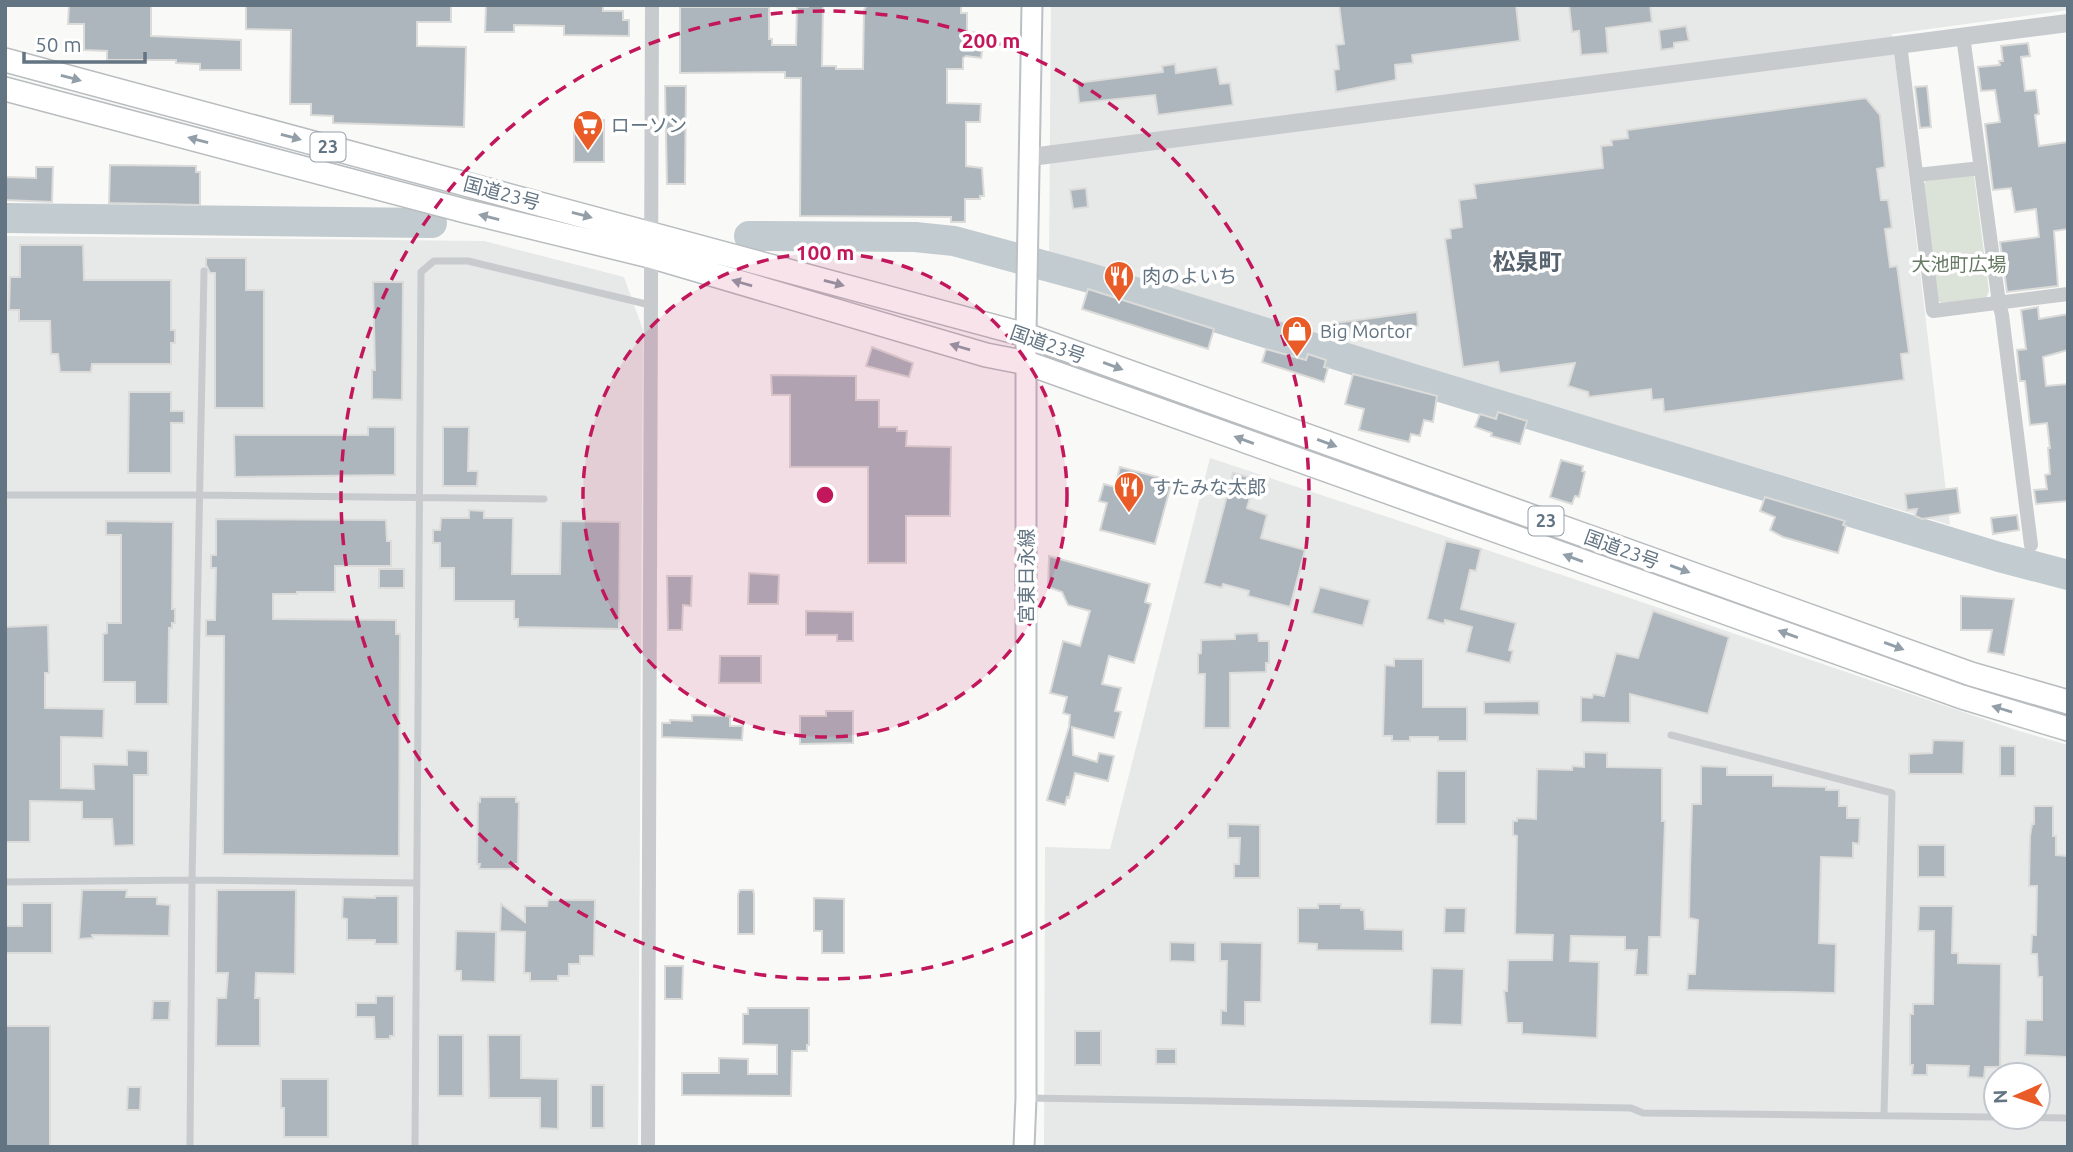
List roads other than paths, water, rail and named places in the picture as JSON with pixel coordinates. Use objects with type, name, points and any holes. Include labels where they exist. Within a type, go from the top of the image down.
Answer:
[{"type":"highway","name":"国道23号","points":[[5,60],[1026,335],[1971,674],[2068,702]]},
{"type":"highway","name":"国道23号","points":[[5,89],[465,211],[650,256],[986,355],[1027,363],[1962,696],[2068,729]]},
{"type":"main road","name":"宮東日永線","points":[[1024,1147],[1026,335],[1032,5]]},
{"type":"street","points":[[648,1147],[652,5]]},
{"type":"street","points":[[1031,157],[2068,23]]},
{"type":"street","points":[[1963,36],[2031,545]]},
{"type":"street","points":[[1900,44],[1933,311],[2068,294]]},
{"type":"street","points":[[1917,175],[1980,168]]},
{"type":"lane","points":[[415,1147],[421,272],[434,261],[468,261],[650,305]]},
{"type":"lane","points":[[190,1147],[191,880],[204,271]]},
{"type":"lane","points":[[5,495],[544,499]]},
{"type":"lane","points":[[1671,735],[1892,793],[1884,1115]]},
{"type":"lane","points":[[5,881],[191,880],[416,884]]},
{"type":"lane","points":[[1026,1098],[1631,1108],[1643,1113],[2068,1118]]},
{"type":"waterway","points":[[5,218],[432,223]]},
{"type":"waterway","points":[[749,236],[915,237],[954,241],[1090,278],[1999,557],[2068,575]]},
{"type":"place","name":"ローソン","points":[[588,152]]},
{"type":"place","name":"肉のよいち","points":[[1119,303]]},
{"type":"place","name":"Big Mortor","points":[[1297,358]]},
{"type":"place","name":"すたみな太郎","points":[[1129,514]]},
{"type":"district","name":"松泉町","points":[[1527,262]]},
{"type":"park label","name":"大池町広場","points":[[1959,264]]}]
